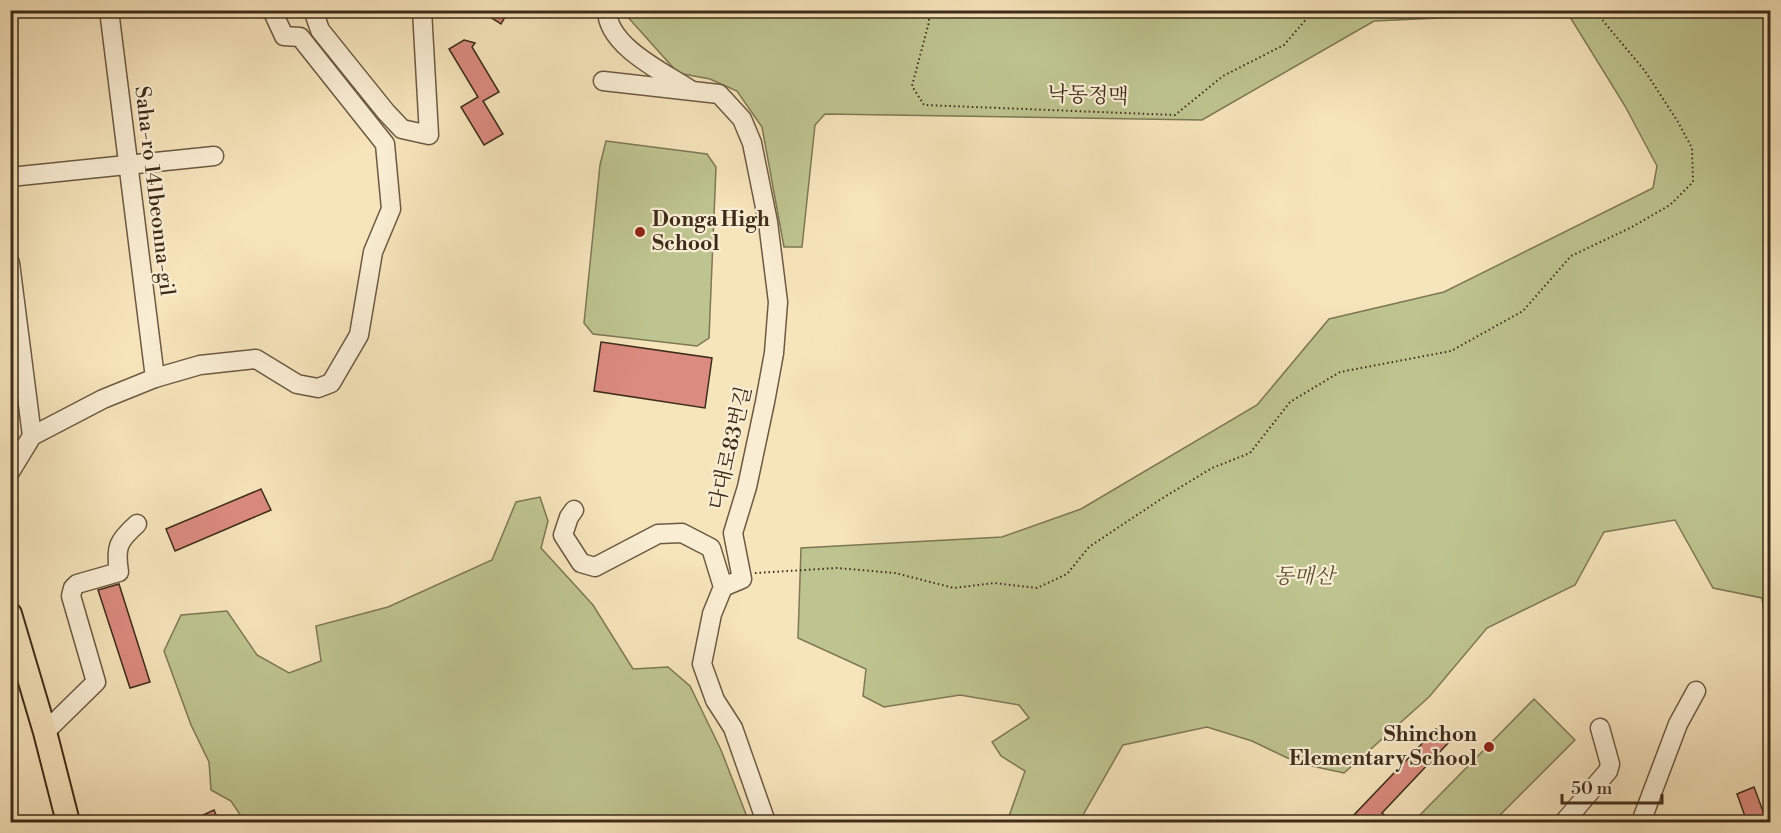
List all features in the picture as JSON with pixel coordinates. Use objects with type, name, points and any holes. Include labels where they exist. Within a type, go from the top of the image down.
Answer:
[{"type":"main road","points":[[10,614],[45,732],[68,822]]},
{"type":"street","name":"Saha-ro 141beonna-gil","points":[[108,10],[155,378]]},
{"type":"street","points":[[10,471],[32,436],[103,399],[155,378],[200,365],[256,358],[297,384],[318,388],[331,383],[359,335],[373,252],[391,209],[385,144],[300,37],[284,36],[272,10]]},
{"type":"street","points":[[313,10],[320,30],[386,112],[402,129],[429,135],[422,10]]},
{"type":"street","points":[[607,10],[615,37],[636,55],[692,91]]},
{"type":"street","name":"다대로83번길","points":[[603,81],[719,94],[742,119],[752,143],[768,222],[778,302],[774,353],[765,402],[747,487],[733,533],[742,579]]},
{"type":"street","points":[[10,177],[214,156]]},
{"type":"street","points":[[10,263],[32,436]]},
{"type":"street","points":[[574,510],[563,535],[581,563],[595,567],[658,534],[682,533],[711,548],[723,587],[711,614],[702,664],[715,700],[733,728],[766,822]]},
{"type":"street","points":[[45,732],[96,682],[71,596],[73,588],[78,584],[119,572],[117,556],[119,542],[137,524]]},
{"type":"street","points":[[723,587],[742,579]]},
{"type":"street","points":[[1641,822],[1678,724],[1696,691]]},
{"type":"street","points":[[1564,822],[1608,771],[1610,764],[1600,728]]},
{"type":"path","name":"낙동정맥","points":[[929,10],[929,22],[912,86],[924,105],[1175,115],[1223,76],[1284,45],[1314,10]]},
{"type":"path","points":[[742,579],[755,572],[837,568],[896,573],[954,588],[994,583],[1037,588],[1067,574],[1089,547],[1161,499],[1212,468],[1250,453],[1290,402],[1340,372],[1451,351],[1523,311],[1571,256],[1630,228],[1670,205],[1693,182],[1692,148],[1678,122],[1645,71],[1594,10]]},
{"type":"green space","name":"동매산","points":[[625,11],[1770,11],[1770,308],[1768,312],[1770,315],[1770,660],[1762,598],[1713,588],[1675,520],[1604,532],[1575,585],[1487,628],[1429,697],[1344,773],[1298,763],[1252,741],[1207,727],[1123,745],[1079,822],[1014,822],[1008,819],[1025,771],[1001,756],[992,742],[1029,718],[1019,705],[960,695],[884,707],[863,696],[866,669],[798,638],[801,548],[1002,537],[1081,509],[1257,405],[1329,319],[1444,292],[1653,188],[1657,166],[1625,106],[1567,12],[1374,21],[1202,120],[825,114],[815,125],[802,247],[784,247],[762,127],[737,91],[710,79],[678,73],[625,14]]},
{"type":"green space","points":[[606,141],[707,154],[716,167],[709,338],[697,346],[593,334],[584,323],[600,165]]},
{"type":"green space","points":[[540,497],[548,521],[541,548],[593,605],[633,669],[668,667],[690,686],[721,750],[749,822],[245,822],[231,801],[211,790],[209,762],[191,725],[164,651],[181,615],[227,611],[257,655],[289,673],[321,661],[316,626],[388,607],[492,560],[516,502]]},
{"type":"green space","points":[[1534,699],[1575,740],[1493,822],[1419,822],[1416,819]]},
{"type":"building","points":[[479,10],[509,10],[501,24]]},
{"type":"building","points":[[464,40],[475,43],[472,47],[499,92],[483,101],[503,134],[484,145],[461,107],[478,97],[449,49]]},
{"type":"building","points":[[601,342],[712,358],[705,408],[594,391]]},
{"type":"building","points":[[261,489],[271,510],[175,551],[166,529]]},
{"type":"building","points":[[119,584],[150,682],[130,688],[98,590]]},
{"type":"building","points":[[1436,729],[1450,741],[1382,813],[1392,822],[1359,822],[1352,817]]},
{"type":"building","points":[[1754,787],[1767,822],[1747,822],[1737,794]]},
{"type":"building","points":[[214,810],[219,822],[188,822]]},
{"type":"place","name":"Donga High School","points":[[640,232]]},
{"type":"place","name":"Shinchon Elementary School","points":[[1489,747]]}]
